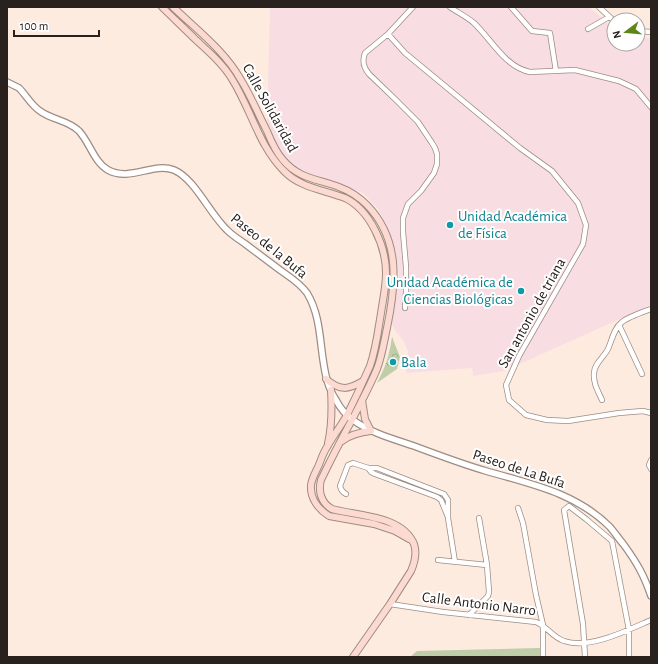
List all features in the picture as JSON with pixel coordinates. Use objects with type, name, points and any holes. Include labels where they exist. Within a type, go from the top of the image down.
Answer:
[{"type":"main road","name":"Calle Solidaridad","points":[[162,7],[211,53],[232,79],[265,146],[280,168],[292,178],[303,184],[345,198],[353,203],[372,224],[382,248],[386,274],[384,296],[370,365],[346,415],[327,447]]},
{"type":"main road","name":"Calle Solidaridad","points":[[173,7],[219,50],[232,65],[248,91],[282,160],[302,175],[340,187],[361,199],[373,213],[384,232],[392,254],[394,274],[392,296],[381,359],[377,370],[321,480],[320,490],[323,501],[332,509],[372,516],[391,523],[404,531],[412,541]]},
{"type":"main road","points":[[326,379],[340,387],[354,386],[363,381]]},
{"type":"main road","points":[[330,390],[332,402],[330,434],[327,447],[313,476],[311,484],[316,504],[321,510],[332,517],[368,522],[399,533],[412,541],[416,554],[413,565],[390,604],[353,657]]},
{"type":"main road","points":[[340,443],[346,438],[371,431],[365,419],[362,400]]},
{"type":"street","points":[[404,308],[406,292],[406,267],[403,218],[408,204],[421,191],[434,172],[437,164],[437,154],[435,148],[418,122],[396,98],[368,74],[363,62],[363,57],[365,53],[388,34],[413,7]]},
{"type":"street","points":[[450,7],[473,22],[500,53],[518,69],[530,72],[575,70],[619,81],[636,89],[651,107]]},
{"type":"street","points":[[511,7],[532,31],[550,33],[556,71]]},
{"type":"street","points":[[588,30],[606,19]]},
{"type":"street","name":"San antonio de triana","points":[[388,34],[405,53],[520,148],[552,171],[578,203],[586,225],[583,244],[519,356],[506,385],[509,400],[526,415],[547,420],[568,421],[619,413],[643,411],[651,412]]},
{"type":"street","name":"Paseo de la Bufa","points":[[7,82],[18,88],[38,110],[72,126],[83,136],[98,161],[110,171],[123,175],[160,168],[176,171],[190,182],[215,217],[226,229],[296,281],[311,300],[315,311],[326,379],[330,390],[346,415],[362,426]]},
{"type":"street","points":[[602,400],[594,382],[594,372],[608,350],[612,337],[623,321],[651,309]]},
{"type":"street","points":[[619,325],[642,374]]},
{"type":"street","name":"Paseo de La Bufa","points":[[362,426],[371,431],[474,467],[552,490],[584,506],[612,529],[638,565],[651,596]]},
{"type":"street","points":[[346,494],[343,493],[340,486],[348,465],[353,463],[368,468],[375,474],[437,497],[441,500],[448,518],[455,562]]},
{"type":"street","points":[[585,657],[583,624],[564,510],[569,506],[586,518],[612,541],[629,630],[629,657]]},
{"type":"street","points":[[518,508],[523,523],[543,625],[543,657]]},
{"type":"street","points":[[469,615],[488,596],[489,592],[487,565],[479,518]]},
{"type":"street","points":[[438,560],[487,565]]},
{"type":"street","name":"Calle Antonio Narro","points":[[390,604],[469,615],[536,622],[543,625],[552,634],[563,641],[585,644],[629,630],[651,620]]},
{"type":"shaded area","points":[[270,7],[589,7],[606,22],[606,52],[646,52],[646,38],[651,38],[651,305],[504,371],[473,376],[472,368],[406,373],[408,351],[403,340],[396,332],[391,322],[399,274],[396,253],[389,230],[378,209],[363,193],[302,171],[287,160],[277,146],[267,125]]},
{"type":"green space","points":[[392,337],[400,357],[397,369],[377,383],[387,361]]},
{"type":"green space","points":[[540,648],[540,657],[410,657],[417,651]]},
{"type":"place","name":"Unidad Académica de Física","points":[[450,225]]},
{"type":"place","name":"Unidad Académica de Ciencias Biológicas","points":[[521,291]]},
{"type":"place","name":"Bala","points":[[393,362]]}]
